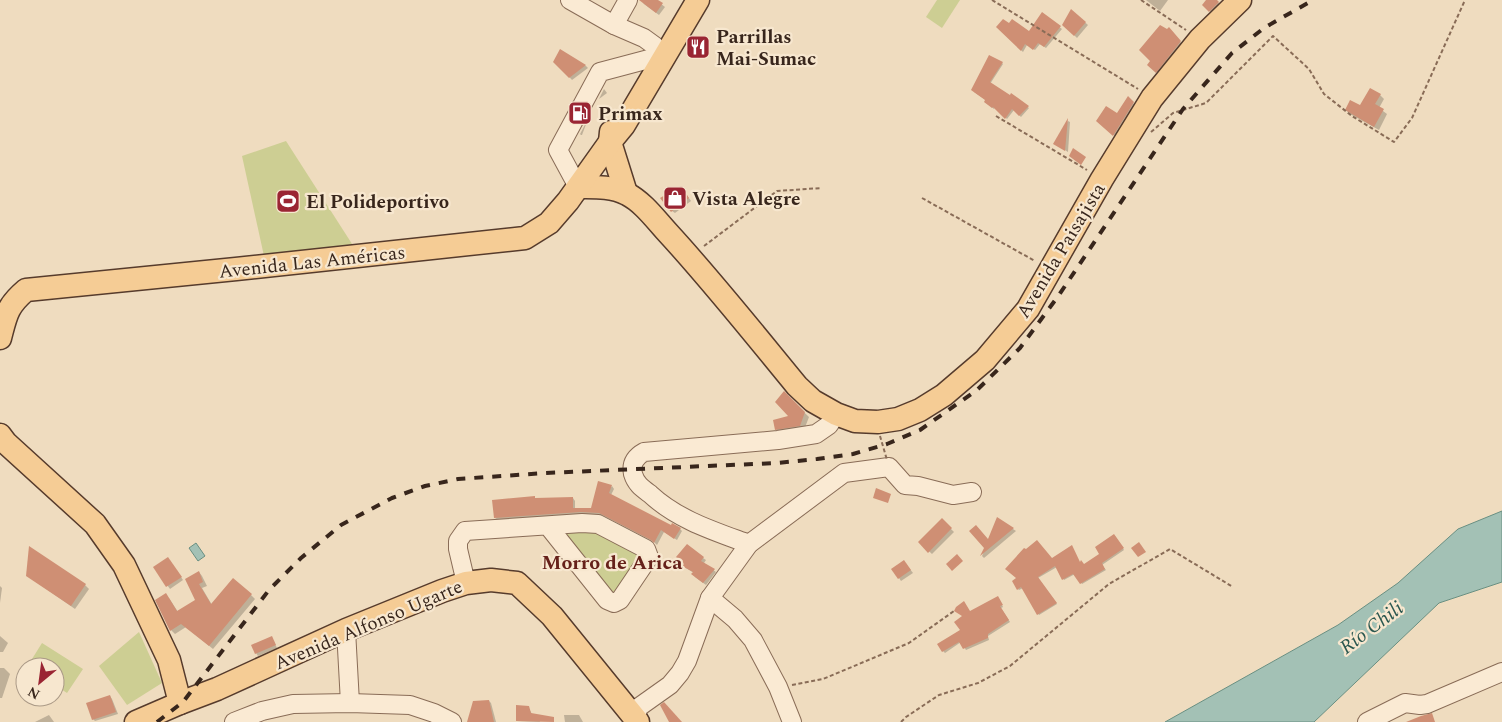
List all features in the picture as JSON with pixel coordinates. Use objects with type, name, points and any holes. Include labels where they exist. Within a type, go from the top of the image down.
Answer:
[{"type":"main road","name":"Avenida Las Américas","points":[[610,142],[612,122],[683,0]]},
{"type":"main road","name":"Avenida Las Américas","points":[[0,338],[5,317],[13,301],[26,290],[236,270],[525,238],[549,223],[568,201],[624,125],[698,0]]},
{"type":"main road","name":"Avenida Paisajista","points":[[578,187],[603,187],[626,193],[643,206],[690,257],[797,386],[813,402],[836,414],[855,420],[878,422],[898,419],[920,410],[944,395],[985,360],[1028,309],[1102,178],[1152,98],[1200,39],[1240,0]]},
{"type":"main road","points":[[610,142],[626,193]]},
{"type":"main road","points":[[0,434],[6,442],[95,524],[124,565],[169,660],[180,703]]},
{"type":"main road","name":"Avenida Alfonso Ugarte","points":[[136,722],[218,689],[346,630],[466,583],[491,580],[517,583],[552,616],[636,720]]},
{"type":"street","points":[[570,0],[614,25],[644,38],[652,53],[600,72],[558,150],[578,187]]},
{"type":"street","points":[[614,25],[628,0]]},
{"type":"street","points":[[749,544],[700,526],[676,514],[657,501],[636,482],[632,469],[635,459],[644,452],[778,440],[816,434],[829,425],[836,414]]},
{"type":"street","points":[[636,720],[639,707],[670,685],[680,673],[687,661],[710,598],[749,544],[844,473],[888,464],[905,485],[918,486],[953,495],[972,492]]},
{"type":"street","points":[[466,583],[458,549],[458,541],[465,532],[582,522],[598,524],[646,549],[649,557],[620,600],[614,603],[607,600],[548,526]]},
{"type":"street","points":[[710,598],[735,619],[753,640],[778,687],[792,722]]},
{"type":"street","points":[[346,630],[350,703]]},
{"type":"street","points":[[1367,722],[1405,704],[1427,704],[1502,672]]},
{"type":"street","points":[[234,722],[262,711],[293,704],[350,703],[410,706],[434,713],[452,722]]},
{"type":"path","points":[[992,0],[1152,98]]},
{"type":"path","points":[[1141,0],[1200,39]]},
{"type":"path","points":[[1125,140],[1153,131],[1172,113],[1206,103],[1273,36],[1309,69],[1324,94],[1352,116],[1394,142],[1412,118],[1465,0]]},
{"type":"path","points":[[996,116],[1102,178]]},
{"type":"path","points":[[690,257],[777,191],[822,188]]},
{"type":"path","points":[[922,198],[1050,269]]},
{"type":"path","points":[[880,436],[888,464]]},
{"type":"path","points":[[901,722],[939,695],[978,683],[1010,666],[1109,584],[1170,549],[1233,588]]},
{"type":"path","points":[[778,687],[824,678],[909,643],[954,611]]},
{"type":"green space","points":[[937,0],[960,0],[942,28],[926,17]]},
{"type":"green space","name":"El Polideportivo","points":[[286,141],[354,247],[264,256],[242,156]]},
{"type":"green space","points":[[594,528],[634,550],[640,561],[615,592],[608,591],[559,533]]},
{"type":"green space","points":[[139,632],[162,683],[127,705],[99,666]]},
{"type":"green space","points":[[42,643],[64,657],[33,657]]},
{"type":"green space","points":[[65,658],[83,669],[67,693],[65,692]]},
{"type":"water","name":"Río Chili","points":[[1502,511],[1502,582],[1439,603],[1314,722],[1165,722],[1338,625],[1398,583],[1458,529]]},
{"type":"water","points":[[196,543],[205,556],[198,561],[189,548]]},
{"type":"building","points":[[639,0],[658,0],[663,3],[656,13]]},
{"type":"building","points":[[1206,0],[1217,0],[1219,2],[1209,12],[1202,5]]},
{"type":"building","points":[[1071,9],[1086,22],[1074,36],[1062,25]]},
{"type":"building","points":[[1042,12],[1061,26],[1044,47],[1038,43],[1033,50],[1025,44],[1021,51],[996,27],[1003,19],[1009,23],[1012,19],[1029,31]]},
{"type":"building","points":[[1160,25],[1167,29],[1169,27],[1181,41],[1156,73],[1147,65],[1150,61],[1139,50]]},
{"type":"building","points":[[560,49],[586,65],[569,78],[553,62]]},
{"type":"building","points":[[989,55],[1003,62],[990,82],[1010,95],[1011,93],[1029,106],[1019,116],[1012,109],[1005,119],[971,90]]},
{"type":"building","points":[[1370,88],[1381,94],[1375,104],[1384,109],[1374,127],[1345,110],[1350,100],[1360,105]]},
{"type":"building","points":[[1128,96],[1134,102],[1113,136],[1096,121],[1106,106],[1117,113]]},
{"type":"building","points":[[1068,118],[1065,151],[1053,144]]},
{"type":"building","points":[[1073,148],[1086,157],[1081,165],[1069,156]]},
{"type":"building","points":[[681,186],[689,198],[671,212],[660,198]]},
{"type":"building","points":[[784,391],[805,412],[800,426],[775,430],[773,420],[788,416],[775,402]]},
{"type":"building","points":[[598,481],[612,485],[609,493],[671,525],[672,523],[681,528],[674,539],[661,530],[654,543],[599,513],[581,512],[494,518],[492,500],[535,496],[535,498],[573,497],[573,508],[591,508]]},
{"type":"building","points":[[876,488],[891,494],[888,503],[873,498]]},
{"type":"building","points":[[997,517],[1014,528],[980,556],[984,548],[969,531],[976,525],[988,539]]},
{"type":"building","points":[[942,518],[952,528],[928,553],[918,542]]},
{"type":"building","points":[[1114,534],[1124,548],[1102,563],[1105,569],[1080,584],[1073,574],[1062,580],[1055,566],[1038,577],[1057,603],[1037,615],[1021,587],[1017,590],[1012,581],[1016,578],[1005,569],[1024,548],[1026,549],[1037,540],[1052,558],[1072,545],[1080,562],[1081,560],[1084,564],[1099,554],[1095,547]]},
{"type":"building","points":[[1139,542],[1146,552],[1138,557],[1131,548]]},
{"type":"building","points":[[687,544],[704,557],[701,561],[715,569],[703,583],[691,574],[693,572],[682,566],[684,564],[676,557]]},
{"type":"building","points":[[29,546],[86,584],[71,606],[26,576]]},
{"type":"building","points":[[957,554],[963,561],[952,571],[946,564]]},
{"type":"building","points":[[168,557],[182,577],[166,587],[153,567]]},
{"type":"building","points":[[904,560],[911,570],[898,579],[891,569]]},
{"type":"building","points":[[199,571],[203,582],[199,584],[211,604],[233,578],[252,594],[209,646],[181,624],[170,631],[155,600],[166,593],[177,611],[195,600],[185,579]]},
{"type":"building","points":[[998,596],[1003,605],[1000,606],[1009,620],[988,634],[988,638],[963,649],[959,642],[942,652],[937,644],[960,630],[954,622],[962,616],[954,611],[956,607],[964,601],[970,611]]},
{"type":"building","points":[[272,636],[276,645],[255,654],[251,645]]},
{"type":"building","points":[[110,695],[116,712],[92,720],[86,703]]},
{"type":"building","points":[[489,700],[494,722],[467,722],[473,701]]},
{"type":"building","points":[[664,702],[682,722],[669,722],[660,705]]},
{"type":"building","points":[[516,705],[529,706],[531,713],[554,717],[554,722],[516,721]]},
{"type":"building","points":[[1432,713],[1435,722],[1406,722],[1421,716]]},
{"type":"railway","points":[[157,722],[183,702],[269,590],[301,558],[341,525],[392,498],[425,486],[458,479],[545,473],[777,463],[817,459],[853,454],[887,444],[920,430],[977,390],[1020,348],[1059,295],[1183,109],[1232,53],[1264,28],[1313,0]]},
{"type":"place","name":"Parrillas Mai-Sumac","points":[[698,47]]},
{"type":"place","name":"Primax","points":[[580,113]]},
{"type":"place","name":"Vista Alegre","points":[[675,198]]},
{"type":"place","name":"El Polideportivo","points":[[288,201]]},
{"type":"district","name":"Morro de Arica","points":[[612,562]]}]
